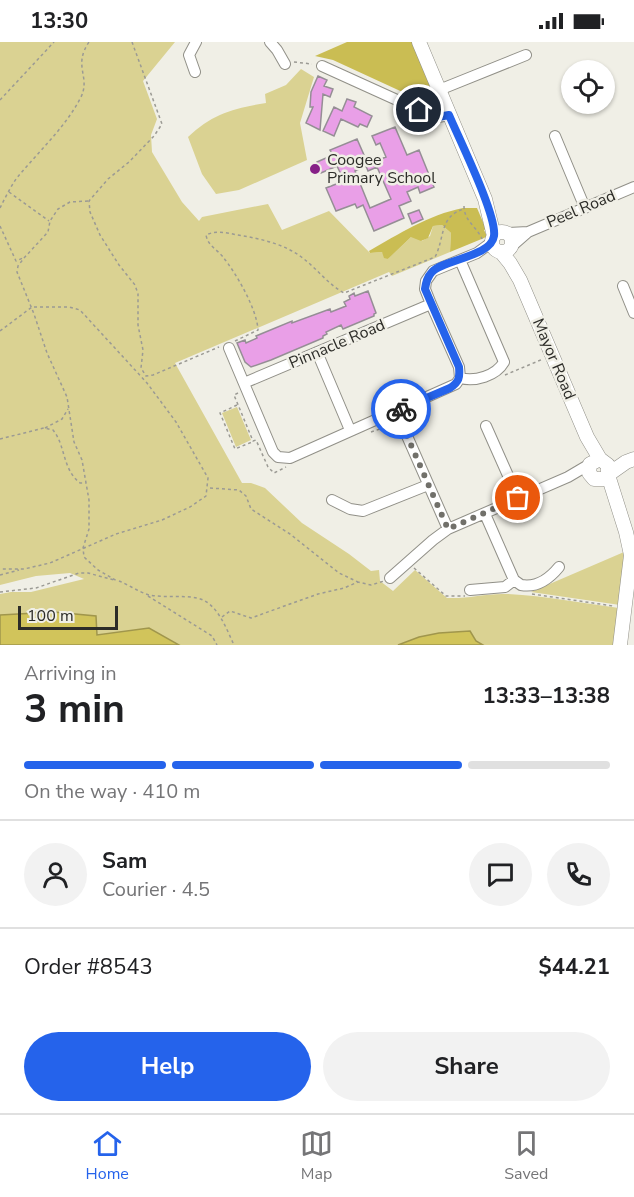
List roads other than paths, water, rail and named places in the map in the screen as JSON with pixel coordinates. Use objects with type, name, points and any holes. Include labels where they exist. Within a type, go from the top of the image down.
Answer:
[{"type":"main road","name":"Mayor Road","points":[[419,42],[485,199],[500,242],[520,280],[599,469],[617,506],[629,544],[632,574],[620,645]]},
{"type":"main road","points":[[599,469],[630,461]]},
{"type":"street","points":[[195,72],[189,55],[196,42]]},
{"type":"street","points":[[270,42],[285,64]]},
{"type":"street","points":[[439,90],[526,55]]},
{"type":"street","points":[[322,66],[419,110],[438,117],[449,115]]},
{"type":"street","points":[[555,136],[585,208]]},
{"type":"street","name":"Peel Road","points":[[500,242],[634,187]]},
{"type":"street","points":[[226,346],[273,452],[278,457],[290,458],[456,384],[460,378],[459,367],[425,289],[426,281],[433,271],[500,242]]},
{"type":"street","points":[[459,260],[504,362],[499,370],[472,381],[460,378]]},
{"type":"street","points":[[622,286],[634,313]]},
{"type":"street","name":"Pinnacle Road","points":[[244,383],[431,304]]},
{"type":"street","points":[[317,352],[351,430]]},
{"type":"street","points":[[396,411],[448,529]]},
{"type":"street","points":[[486,426],[518,498]]},
{"type":"street","points":[[390,578],[432,540],[448,529],[568,477],[599,469]]},
{"type":"street","points":[[332,500],[350,509],[363,511],[428,485]]},
{"type":"street","points":[[485,514],[514,580],[526,586],[537,584],[551,576],[559,567]]},
{"type":"street","points":[[470,590],[505,586],[514,580]]},
{"type":"place","name":"Coogee Primary School","points":[[315,169]]}]
